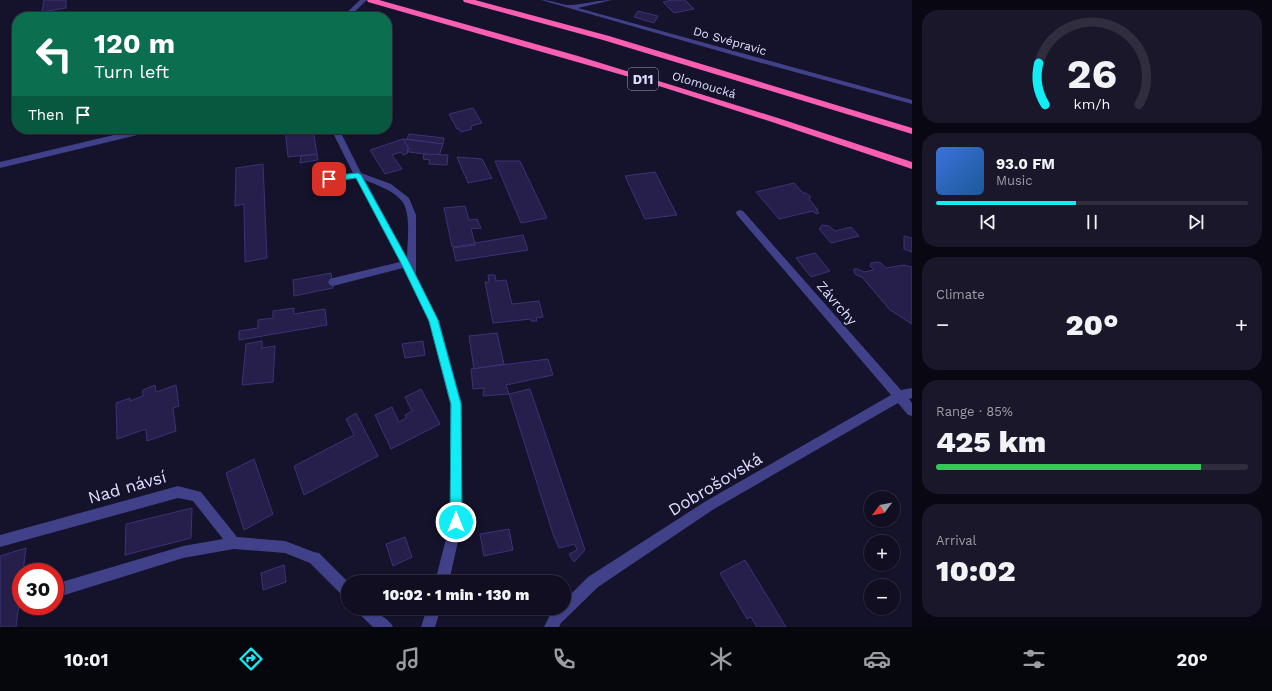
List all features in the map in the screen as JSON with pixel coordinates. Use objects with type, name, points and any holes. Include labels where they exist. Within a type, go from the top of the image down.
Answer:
[{"type":"highway","name":"Olomoucká","points":[[371,0],[684,91],[912,166]]},
{"type":"highway","name":"Olomoucká","points":[[467,0],[621,42],[912,131]]},
{"type":"street","points":[[351,12],[364,0]]},
{"type":"street","name":"Do Svépravic","points":[[544,0],[912,102]]},
{"type":"street","points":[[570,8],[609,0]]},
{"type":"street","points":[[0,165],[129,134]]},
{"type":"street","points":[[338,134],[434,320],[456,404],[456,522],[444,575]]},
{"type":"street","points":[[320,180],[358,175],[367,177],[388,186],[405,198],[412,215],[412,276]]},
{"type":"street","name":"Závrchy","points":[[740,213],[912,411]]},
{"type":"street","points":[[333,282],[406,264]]},
{"type":"street","name":"Dobrošovská","points":[[551,627],[556,618],[593,582],[710,505],[899,396],[912,393]]},
{"type":"street","name":"Nad návsí","points":[[0,541],[178,492],[197,496],[234,542]]},
{"type":"street","points":[[64,588],[183,552],[234,542],[285,547],[314,558],[341,584]]},
{"type":"street","points":[[369,615],[374,620],[386,627]]},
{"type":"street","points":[[428,627],[432,615]]},
{"type":"building","points":[[44,0],[66,0],[66,8],[42,12]]},
{"type":"building","points":[[685,0],[694,9],[674,13],[663,2]]},
{"type":"building","points":[[638,11],[658,16],[654,23],[634,17]]},
{"type":"building","points":[[473,108],[482,123],[471,126],[472,129],[461,132],[457,129],[449,114]]},
{"type":"building","points":[[286,134],[314,134],[317,154],[288,157]]},
{"type":"building","points":[[409,134],[444,138],[443,144],[407,139]]},
{"type":"building","points":[[403,139],[409,149],[407,150],[408,153],[403,155],[401,152],[392,155],[402,169],[385,174],[370,150]]},
{"type":"building","points":[[403,139],[443,144],[439,156],[409,152],[407,150],[409,149]]},
{"type":"building","points":[[317,154],[318,160],[300,163],[301,156]]},
{"type":"building","points":[[424,154],[448,155],[447,165],[429,164],[430,160],[423,159]]},
{"type":"building","points":[[457,157],[482,159],[492,178],[468,183]]},
{"type":"building","points":[[495,161],[520,161],[547,218],[521,223]]},
{"type":"building","points":[[263,164],[267,258],[245,262],[244,204],[235,206],[236,168]]},
{"type":"building","points":[[655,172],[677,215],[645,219],[625,176]]},
{"type":"building","points":[[794,183],[803,193],[806,193],[811,197],[809,199],[819,213],[816,214],[813,211],[779,219],[756,192]]},
{"type":"building","points":[[465,206],[469,220],[477,219],[481,228],[471,229],[475,244],[452,247],[444,208]]},
{"type":"building","points":[[822,225],[829,226],[835,231],[851,227],[859,236],[831,243],[819,229]]},
{"type":"building","points":[[523,235],[528,250],[456,261],[453,248]]},
{"type":"building","points":[[904,236],[912,238],[912,252],[904,249]]},
{"type":"building","points":[[815,253],[830,271],[811,277],[796,258]]},
{"type":"building","points":[[878,262],[886,268],[904,265],[912,267],[912,324],[890,310],[862,277],[856,275],[854,272],[854,269],[864,272],[874,270],[870,266],[871,263]]},
{"type":"building","points":[[331,273],[333,288],[294,296],[293,280]]},
{"type":"building","points":[[488,275],[495,275],[496,281],[506,280],[512,304],[539,301],[543,317],[536,318],[537,321],[531,321],[531,319],[493,323],[485,282],[489,282]]},
{"type":"building","points":[[294,308],[294,314],[325,309],[327,325],[239,340],[239,331],[258,328],[258,320],[273,318],[273,311]]},
{"type":"building","points":[[497,333],[504,364],[474,369],[469,336]]},
{"type":"building","points":[[262,341],[262,348],[275,346],[273,382],[242,385],[246,344]]},
{"type":"building","points":[[423,341],[425,355],[405,358],[402,344]]},
{"type":"building","points":[[548,359],[553,375],[506,385],[509,394],[483,396],[484,388],[473,389],[471,369]]},
{"type":"building","points":[[155,385],[156,392],[176,385],[179,406],[173,408],[176,431],[147,441],[146,429],[117,439],[116,403],[130,398],[130,401],[143,396],[143,390]]},
{"type":"building","points":[[421,389],[440,424],[391,449],[375,415],[392,407],[399,422],[406,418],[405,415],[412,411],[405,397]]},
{"type":"building","points":[[530,389],[585,550],[574,562],[569,554],[577,550],[575,544],[559,548],[553,534],[509,394]]},
{"type":"building","points":[[356,413],[378,456],[304,495],[294,466],[354,435],[346,419]]},
{"type":"building","points":[[254,459],[273,514],[244,530],[226,473]]},
{"type":"building","points":[[192,508],[191,538],[125,555],[126,524]]},
{"type":"building","points":[[509,529],[513,550],[484,556],[480,534]]},
{"type":"building","points":[[405,537],[412,557],[393,566],[386,544]]},
{"type":"building","points":[[26,548],[24,563],[12,563],[12,615],[18,615],[16,627],[0,627],[0,556]]},
{"type":"building","points":[[745,560],[786,627],[757,627],[751,617],[747,619],[720,573]]},
{"type":"building","points":[[284,565],[286,582],[263,590],[261,573]]},
{"type":"route","points":[[329,179],[358,175],[434,320],[456,404],[456,522]]}]
